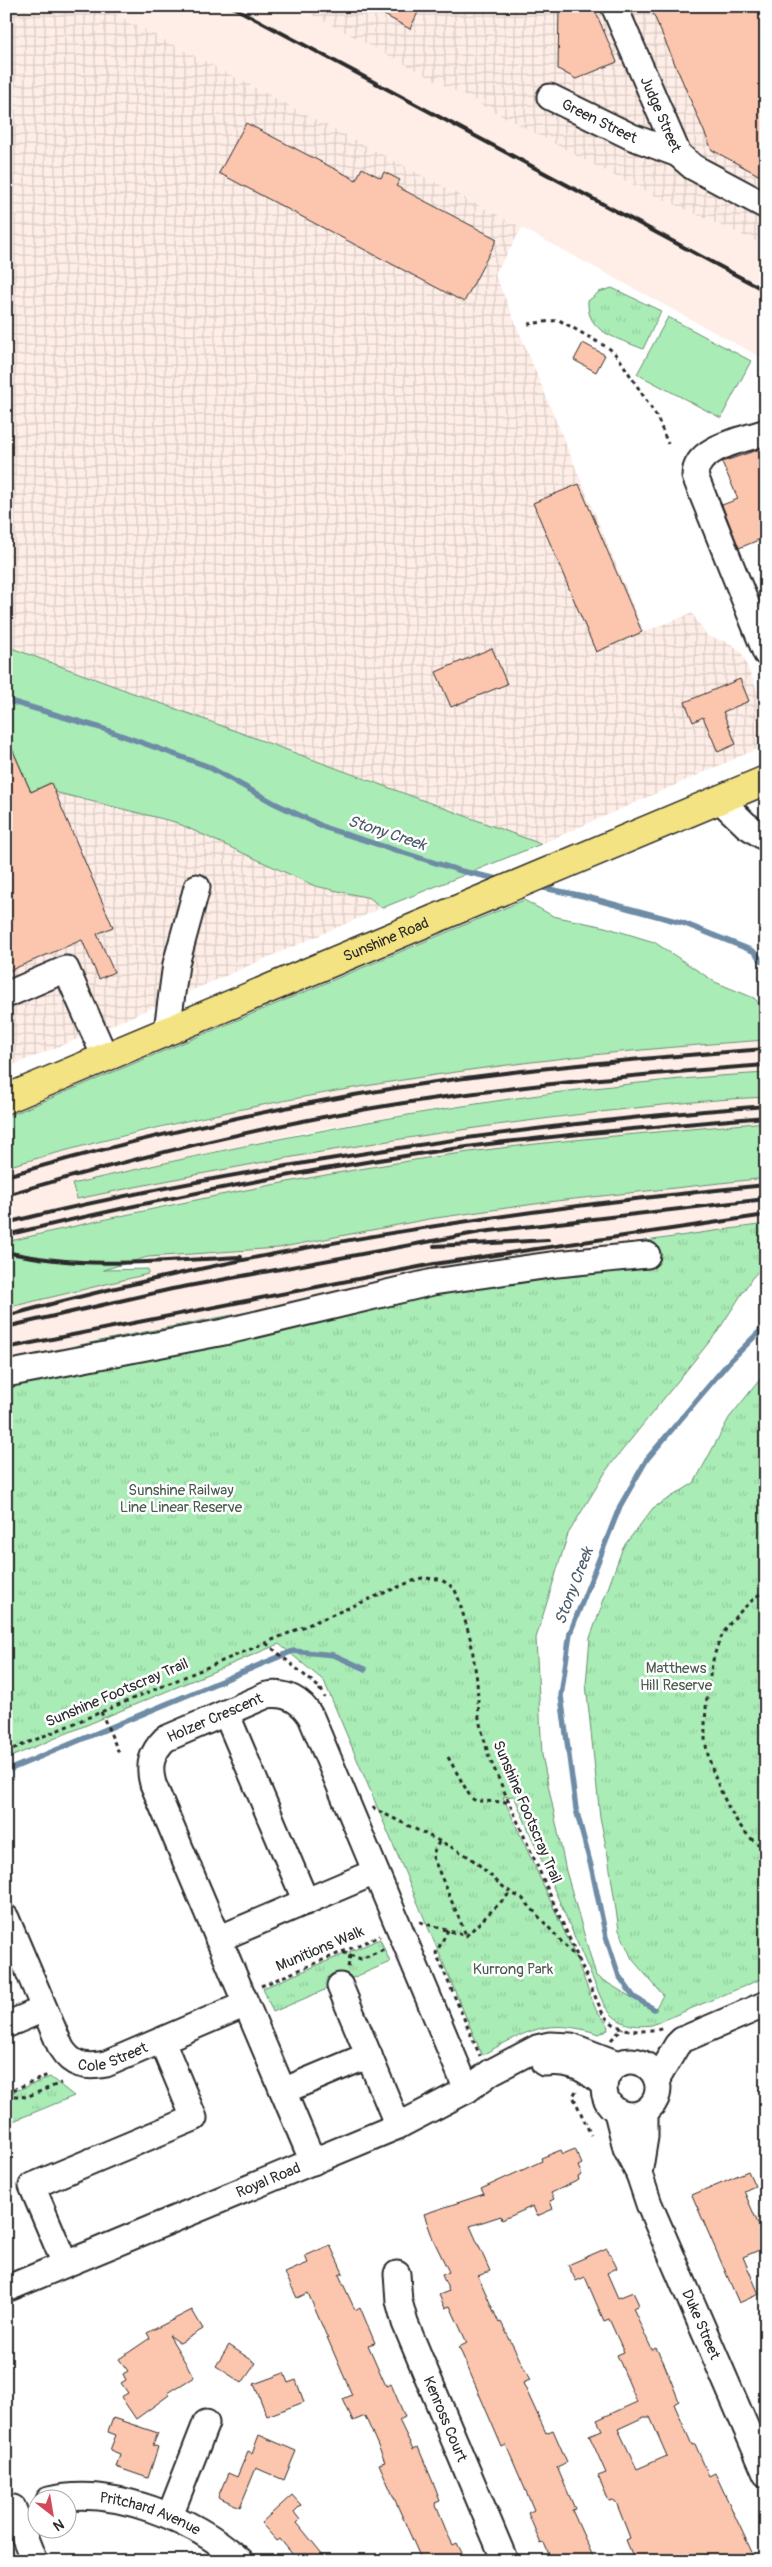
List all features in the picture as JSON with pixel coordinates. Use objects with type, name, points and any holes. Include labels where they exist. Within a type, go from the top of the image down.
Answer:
[{"type":"main road","name":"Sunshine Road","points":[[6,1099],[766,780]]},
{"type":"street","name":"Judge Street","points":[[614,6],[678,154],[693,167],[766,206]]},
{"type":"street","name":"Green Street","points":[[550,97],[632,137],[678,154]]},
{"type":"street","points":[[766,432],[732,443],[700,459],[695,467],[695,476],[766,653]]},
{"type":"street","points":[[719,799],[746,825],[766,838]]},
{"type":"street","points":[[167,1030],[176,964],[198,887]]},
{"type":"street","points":[[6,995],[66,969],[105,1058]]},
{"type":"street","points":[[6,1374],[234,1330],[433,1282],[557,1264],[647,1255]]},
{"type":"street","name":"Holzer Crescent","points":[[313,2162],[283,2091],[253,1996],[218,1939],[153,1784],[150,1765],[158,1747],[165,1740],[275,1694],[291,1697],[303,1706],[311,1717],[467,2090]]},
{"type":"street","points":[[226,1713],[306,1902]]},
{"type":"street","points":[[218,1939],[375,1872]]},
{"type":"street","name":"Cole Street","points":[[6,1918],[65,2055],[74,2063],[84,2066],[106,2064],[162,2041],[253,1996]]},
{"type":"street","points":[[340,1986],[398,2126]]},
{"type":"street","points":[[691,2036],[677,2045],[657,2079],[657,2098],[645,2112],[636,2115],[618,2112],[607,2100],[604,2085],[608,2073],[623,2062],[664,2043],[691,2036],[766,2004]]},
{"type":"street","points":[[6,2024],[44,2009]]},
{"type":"street","points":[[65,2264],[32,2186],[194,2118],[162,2041]]},
{"type":"street","name":"Royal Road","points":[[6,2289],[398,2126],[467,2090],[491,2072],[524,2052],[550,2045],[582,2048],[623,2062]]},
{"type":"street","points":[[283,2091],[368,2055]]},
{"type":"street","name":"Royal Road","points":[[467,2090],[500,2082],[534,2066],[553,2062],[574,2064],[588,2070],[604,2085]]},
{"type":"street","points":[[623,2062],[645,2065],[657,2079]]},
{"type":"street","name":"Duke Street","points":[[618,2112],[626,2148],[640,2174],[649,2204],[766,2474]]},
{"type":"street","name":"Duke Street","points":[[640,2174],[645,2137],[645,2112]]},
{"type":"street","name":"Kenross Court","points":[[397,2274],[399,2301],[405,2323],[505,2561]]},
{"type":"street","points":[[170,2515],[206,2423]]},
{"type":"street","name":"Pritchard Avenue","points":[[78,2498],[128,2503],[170,2515],[220,2542],[241,2561]]},
{"type":"street","points":[[28,2505],[9,2510],[34,2561]]},
{"type":"path","points":[[528,324],[559,320],[610,349],[619,358],[656,418],[668,444]]},
{"type":"path","name":"Sunshine Footscray Trail","points":[[6,1752],[410,1582],[432,1578],[449,1583],[458,1597],[471,1642],[478,1681],[479,1720],[484,1741],[602,2012],[619,2027],[649,2031],[667,2026]]},
{"type":"path","points":[[766,1589],[741,1610],[716,1650],[705,1737],[708,1754],[726,1802],[747,1837],[756,1845],[766,1847]]},
{"type":"path","points":[[266,1643],[298,1668]]},
{"type":"path","points":[[321,1690],[328,1704]]},
{"type":"path","points":[[101,1712],[119,1754]]},
{"type":"path","points":[[448,1758],[471,1798],[476,1801],[509,1802]]},
{"type":"path","points":[[371,1800],[375,1809],[465,1855],[484,1868],[510,1893],[522,1898],[581,1963]]},
{"type":"path","points":[[439,1842],[432,1855],[466,1936]]},
{"type":"path","points":[[466,1936],[510,1893]]},
{"type":"path","points":[[416,1921],[466,1936]]},
{"type":"path","points":[[448,1930],[436,1954],[482,2061]]},
{"type":"path","name":"Munitions Walk","points":[[253,1996],[381,1936]]},
{"type":"path","points":[[350,1955],[360,1959],[386,1948]]},
{"type":"path","points":[[6,2094],[50,2074]]},
{"type":"path","points":[[6,2094],[26,2097],[61,2082]]},
{"type":"path","points":[[577,2088],[573,2096],[591,2136]]},
{"type":"shaded area","points":[[6,6],[100,6],[522,228],[495,274],[644,632],[692,613],[707,636],[728,642],[741,651],[766,712],[766,745],[541,844],[6,646]]},
{"type":"shaded area","points":[[100,6],[299,6],[634,186],[766,246],[766,360],[522,228]]},
{"type":"shaded area","points":[[296,6],[766,6],[766,246],[634,186]]},
{"type":"shaded area","points":[[6,735],[31,792],[51,783],[54,792],[175,822],[315,886],[370,898],[382,908],[119,1022],[6,1068]]},
{"type":"shaded area","points":[[766,1040],[766,1073],[561,1091],[454,1106],[304,1132],[72,1184],[77,1199],[199,1173],[393,1138],[641,1107],[766,1097],[766,1122],[429,1158],[159,1206],[6,1242],[6,1167],[45,1156],[248,1108],[429,1075],[575,1055]]},
{"type":"shaded area","points":[[766,1178],[766,1224],[642,1240],[445,1273],[102,1339],[6,1361],[6,1308],[148,1274],[148,1257],[278,1248],[429,1219],[556,1201]]},
{"type":"green space","points":[[612,288],[661,311],[643,349],[605,333],[592,320],[588,301],[599,292]]},
{"type":"green space","points":[[668,317],[751,361],[721,418],[637,374]]},
{"type":"green space","points":[[6,646],[541,844],[382,908],[370,898],[315,886],[175,822],[54,792],[50,783],[31,792],[6,735]]},
{"type":"green space","points":[[524,900],[553,916],[605,927],[654,942],[715,982],[754,998],[766,1011],[766,1040],[574,1057],[382,1083],[287,1100],[193,1120],[99,1142],[6,1167],[6,1117]]},
{"type":"green space","points":[[766,1073],[766,1097],[636,1108],[437,1133],[257,1163],[77,1199],[72,1184],[244,1146],[417,1113],[591,1088],[678,1079]]},
{"type":"green space","points":[[766,1122],[766,1178],[556,1201],[429,1219],[278,1248],[148,1257],[103,1270],[148,1269],[148,1274],[6,1308],[6,1242],[216,1196],[427,1158],[554,1142]]},
{"type":"green space","name":"Sunshine Railway Line Linear Reserve","points":[[766,1224],[766,1263],[752,1278],[718,1331],[608,1468],[568,1534],[536,1638],[542,1755],[566,1871],[596,1976],[654,2011],[663,1995],[632,1959],[619,1930],[600,1817],[586,1684],[590,1638],[623,1547],[653,1508],[694,1483],[729,1418],[766,1372],[766,1977],[652,2025],[630,2025],[618,2020],[604,2005],[514,1796],[503,1797],[572,1948],[596,2010],[607,2023],[608,2030],[599,2034],[565,2027],[538,2029],[512,2039],[482,2055],[324,1681],[279,1644],[6,1759],[6,1361],[145,1332],[464,1271],[645,1241]]},
{"type":"green space","points":[[380,1939],[390,1962],[273,2012],[263,1988]]},
{"type":"green space","points":[[50,2077],[74,2096],[6,2124],[6,2095]]},
{"type":"building","points":[[368,6],[421,6],[410,29]]},
{"type":"building","points":[[559,6],[593,6],[617,62],[576,79],[558,69]]},
{"type":"building","points":[[650,6],[766,6],[766,179],[712,150]]},
{"type":"building","points":[[246,123],[356,180],[362,168],[381,178],[384,172],[400,180],[396,186],[497,239],[464,302],[219,173]]},
{"type":"building","points":[[583,343],[605,355],[596,372],[574,360]]},
{"type":"building","points":[[766,447],[766,537],[739,548],[722,505],[738,499],[722,462]]},
{"type":"building","points":[[579,484],[642,632],[596,652],[533,503]]},
{"type":"building","points":[[492,648],[507,684],[451,707],[436,672]]},
{"type":"building","points":[[740,679],[749,701],[723,712],[736,744],[718,752],[703,717],[693,722],[685,702]]},
{"type":"building","points":[[6,735],[31,792],[51,783],[113,927],[97,934],[114,972],[99,979],[82,940],[6,972]]},
{"type":"building","points":[[575,2149],[582,2164],[578,2166],[582,2175],[578,2177],[579,2180],[551,2193],[554,2199],[550,2201],[553,2209],[537,2216],[533,2206],[502,2220],[501,2216],[470,2226],[490,2271],[478,2276],[499,2323],[501,2322],[530,2380],[523,2383],[546,2433],[553,2430],[567,2462],[557,2467],[575,2509],[572,2510],[595,2561],[552,2561],[544,2543],[541,2544],[528,2513],[534,2510],[506,2445],[502,2447],[459,2347],[467,2343],[450,2306],[445,2308],[439,2295],[449,2291],[442,2275],[449,2272],[433,2239],[424,2214],[484,2194],[481,2189],[542,2161],[541,2158],[561,2150],[563,2154]]},
{"type":"building","points":[[748,2171],[755,2186],[744,2191],[766,2242],[766,2247],[743,2257],[759,2294],[739,2303],[692,2195]]},
{"type":"building","points":[[330,2245],[343,2273],[339,2275],[355,2310],[360,2307],[375,2343],[368,2345],[386,2386],[391,2384],[405,2417],[399,2420],[413,2449],[418,2447],[432,2480],[440,2501],[435,2503],[448,2535],[453,2545],[457,2543],[466,2561],[422,2561],[379,2464],[385,2462],[365,2416],[353,2421],[343,2399],[352,2395],[308,2293],[297,2298],[285,2273],[308,2263],[305,2256]]},
{"type":"building","points":[[607,2248],[617,2268],[607,2273],[618,2298],[633,2292],[639,2305],[633,2308],[652,2350],[656,2348],[663,2361],[679,2401],[674,2404],[692,2445],[695,2444],[709,2476],[715,2473],[756,2561],[635,2561],[626,2540],[630,2538],[616,2502],[613,2500],[609,2501],[598,2476],[606,2473],[589,2435],[602,2430],[597,2420],[637,2402],[617,2355],[624,2352],[609,2319],[604,2321],[585,2277],[576,2281],[568,2265]],"holes":[[[644,2417],[650,2417],[667,2456],[637,2469],[618,2429]]]},
{"type":"building","points":[[192,2310],[203,2329],[180,2343],[169,2335],[194,2377],[168,2393],[169,2395],[136,2419],[121,2397],[128,2393],[121,2383],[126,2380],[123,2374],[128,2371],[119,2359],[150,2338],[147,2333]]},
{"type":"building","points":[[229,2345],[256,2363],[242,2383],[216,2366]]},
{"type":"building","points":[[284,2373],[288,2383],[296,2380],[304,2402],[267,2416],[254,2384]]},
{"type":"building","points":[[113,2418],[158,2433],[153,2445],[158,2447],[148,2478],[116,2467],[120,2454],[110,2450],[116,2435],[108,2432]]},
{"type":"building","points":[[259,2435],[296,2451],[284,2480],[256,2468],[240,2507],[218,2497],[228,2473],[237,2477],[248,2451],[252,2453]]},
{"type":"building","points":[[292,2495],[301,2505],[294,2512],[300,2520],[297,2523],[328,2561],[298,2561],[280,2539],[277,2541],[261,2523]]},
{"type":"waterway","name":"Stony Creek","points":[[6,700],[101,728],[207,766],[274,803],[326,828],[461,871],[503,880]]},
{"type":"waterway","name":"Stony Creek","points":[[539,887],[583,896],[683,923],[753,951],[766,965]]},
{"type":"waterway","name":"Stony Creek","points":[[654,2009],[634,1997],[619,1976],[606,1937],[592,1870],[576,1809],[561,1696],[570,1633],[620,1506],[647,1459],[729,1362],[766,1325]]},
{"type":"waterway","points":[[6,1771],[293,1651],[334,1655],[365,1669]]},
{"type":"railway","points":[[231,6],[766,291]]},
{"type":"railway","points":[[6,1176],[168,1133],[277,1109],[387,1089],[563,1066],[766,1049]]},
{"type":"railway","points":[[6,1195],[224,1138],[390,1105],[565,1082],[766,1065]]},
{"type":"railway","points":[[6,1223],[161,1189],[373,1152],[597,1122],[766,1106]]},
{"type":"railway","points":[[6,1235],[246,1183],[428,1152],[627,1129],[766,1117]]},
{"type":"railway","points":[[6,1316],[193,1270],[383,1234],[574,1206],[766,1185]]},
{"type":"railway","points":[[6,1327],[172,1289],[481,1232],[766,1199]]},
{"type":"railway","points":[[6,1348],[434,1264],[766,1215]]},
{"type":"railway","points":[[434,1246],[548,1240]]},
{"type":"railway","points":[[6,1252],[35,1258],[94,1263],[241,1257]]},
{"type":"park label","name":"Matthews Hill Reserve","points":[[676,1676]]},
{"type":"park label","name":"Kurrong Park","points":[[513,1969]]}]
